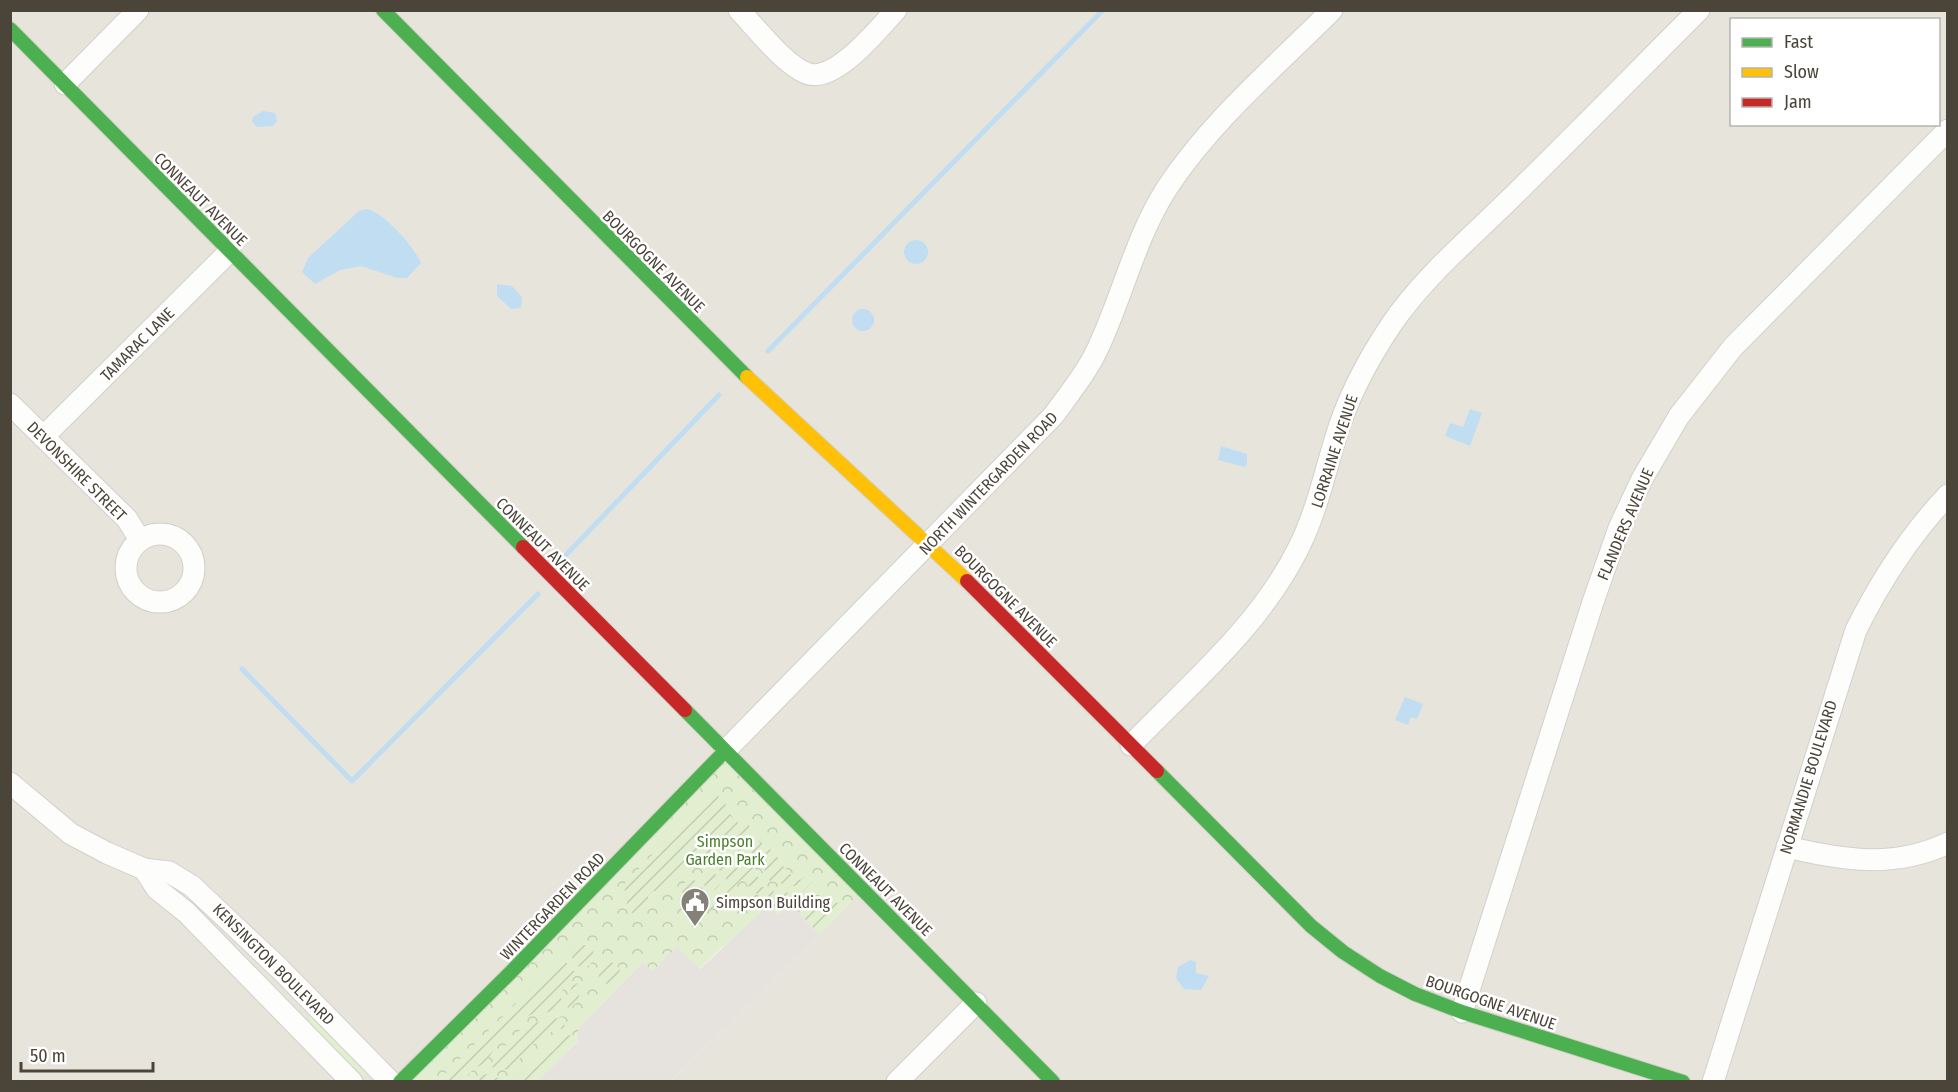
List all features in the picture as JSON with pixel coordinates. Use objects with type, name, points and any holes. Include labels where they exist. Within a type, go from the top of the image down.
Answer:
[{"type":"street","points":[[65,84],[138,10]]},
{"type":"street","name":"BOURGOGNE AVENUE","points":[[383,10],[740,370],[930,544],[1297,912],[1343,952],[1380,976],[1415,994],[1462,1012],[1683,1082]]},
{"type":"street","points":[[739,10],[788,60],[806,74],[818,75],[832,72],[843,63],[896,10]]},
{"type":"street","name":"NORTH WINTERGARDEN ROAD","points":[[725,751],[1026,446],[1077,384],[1097,349],[1149,220],[1190,156],[1225,117],[1332,10]]},
{"type":"street","name":"LORRAINE AVENUE","points":[[1131,745],[1222,652],[1255,615],[1279,583],[1299,548],[1314,511],[1350,396],[1369,358],[1396,318],[1439,270],[1699,10]]},
{"type":"street","name":"CONNEAUT AVENUE","points":[[10,29],[1053,1082]]},
{"type":"street","name":"FLANDERS AVENUE","points":[[1462,1012],[1591,607],[1619,528],[1642,479],[1685,407],[1733,347],[1947,130]]},
{"type":"street","name":"TAMARAC LANE","points":[[43,437],[230,251]]},
{"type":"street","name":"DEVONSHIRE STREET","points":[[10,404],[127,519],[140,540]]},
{"type":"street","name":"NORMANDIE BOULEVARD","points":[[1713,1082],[1857,630],[1874,594],[1902,549],[1947,495]]},
{"type":"street","name":"WINTERGARDEN ROAD","points":[[400,1082],[725,751]]},
{"type":"street","name":"KENSINGTON BOULEVARD","points":[[10,783],[71,834],[144,869],[169,872],[192,886],[221,911],[312,1000],[391,1082]]},
{"type":"street","points":[[1786,847],[1841,859],[1868,861],[1920,854],[1947,843]]},
{"type":"street","name":"KENSINGTON BOULEVARD","points":[[144,869],[158,889],[203,929],[352,1082]]},
{"type":"street","points":[[203,929],[221,911]]},
{"type":"street","points":[[293,1020],[312,1000]]},
{"type":"street","points":[[897,1082],[976,1003]]},
{"type":"shaded area","points":[[10,11],[1947,11],[1947,1081],[671,1081],[851,902],[841,866],[400,1081],[11,1081]]},
{"type":"shaded area","points":[[790,904],[819,934],[671,1081],[537,1081],[578,1041],[578,1029],[643,962],[652,971],[677,947],[700,969],[768,906],[778,915]]},
{"type":"green space","name":"Simpson Garden Park","points":[[725,751],[864,889],[819,934],[789,904],[778,916],[725,948],[723,946],[699,969],[652,971],[643,962],[578,1029],[578,1040],[537,1081],[400,1082]]},
{"type":"green space","points":[[716,795],[724,799],[729,813],[735,820],[749,825],[752,837],[777,854],[778,862],[789,871],[792,877],[800,880],[807,875],[813,881],[802,892],[794,886],[770,881],[758,857],[748,852],[735,851],[694,866],[662,891],[653,891],[648,896],[649,904],[635,914],[628,911],[624,886],[626,882],[693,812]]},
{"type":"green space","points":[[744,860],[755,868],[761,886],[775,892],[787,892],[793,900],[778,916],[742,879],[710,911],[690,890],[684,896],[682,891],[685,882],[694,880],[708,893],[705,903],[712,905],[715,900],[714,895],[724,892],[727,880],[716,866],[724,866],[730,861]]},
{"type":"green space","points":[[708,871],[714,872],[721,883],[715,890],[703,885],[698,878]]},
{"type":"green space","points":[[823,892],[844,908],[819,934],[801,915]]},
{"type":"green space","points":[[583,945],[591,948],[594,956],[591,964],[583,967],[575,964],[572,956],[575,948]]},
{"type":"green space","points":[[562,958],[576,973],[563,989],[561,1010],[530,1015],[509,1027],[485,1063],[475,1068],[461,1081],[438,1081]]},
{"type":"green space","points":[[609,962],[617,965],[620,973],[617,981],[609,984],[601,981],[598,973],[601,965]]},
{"type":"green space","points":[[580,982],[578,998],[568,1010],[567,1000],[572,986]]},
{"type":"green space","points":[[311,1015],[368,1073],[366,1076],[359,1074],[308,1022]]},
{"type":"green space","points":[[563,1017],[565,1028],[541,1038],[510,1070],[491,1067],[513,1037],[527,1026]]},
{"type":"green space","points":[[571,1035],[578,1040],[537,1081],[524,1081],[517,1074],[556,1038]]},
{"type":"green space","points":[[486,1074],[504,1080],[469,1081]]},
{"type":"water","points":[[263,111],[275,113],[277,121],[273,126],[257,127],[252,122],[253,117]]},
{"type":"water","points":[[366,209],[381,216],[398,231],[421,263],[407,278],[397,278],[361,266],[340,270],[315,284],[302,272],[308,258],[359,211]]},
{"type":"water","points":[[916,240],[921,241],[927,247],[927,257],[921,263],[916,264],[911,263],[905,257],[904,252],[905,247],[911,241]]},
{"type":"water","points":[[497,284],[512,286],[522,297],[521,308],[511,309],[497,296]]},
{"type":"water","points":[[863,309],[871,312],[874,320],[871,328],[863,331],[855,328],[852,320],[855,312]]},
{"type":"water","points":[[1470,409],[1482,413],[1470,446],[1445,436],[1450,423],[1463,427]]},
{"type":"water","points":[[1221,446],[1247,454],[1247,465],[1244,467],[1218,460]]},
{"type":"water","points":[[1405,697],[1423,704],[1417,719],[1411,717],[1408,725],[1395,720]]},
{"type":"water","points":[[1190,960],[1196,962],[1196,973],[1209,976],[1201,990],[1184,989],[1176,978],[1178,967]]},
{"type":"waterway","points":[[768,351],[1103,10]]},
{"type":"waterway","points":[[563,558],[719,395]]},
{"type":"waterway","points":[[242,669],[352,781],[538,594]]},
{"type":"traffic: fast","points":[[383,10],[747,377]]},
{"type":"traffic: fast","points":[[10,29],[523,547]]},
{"type":"traffic: fast","points":[[685,710],[1053,1082]]},
{"type":"traffic: fast","points":[[400,1082],[509,974],[725,751]]},
{"type":"traffic: fast","points":[[1157,771],[1311,926],[1343,952],[1380,976],[1415,994],[1462,1012],[1683,1082]]},
{"type":"traffic: slow","points":[[747,377],[967,581]]},
{"type":"traffic: jam","points":[[523,547],[685,710]]},
{"type":"traffic: jam","points":[[967,581],[1157,771]]},
{"type":"place","name":"Simpson Building","points":[[695,928]]}]
